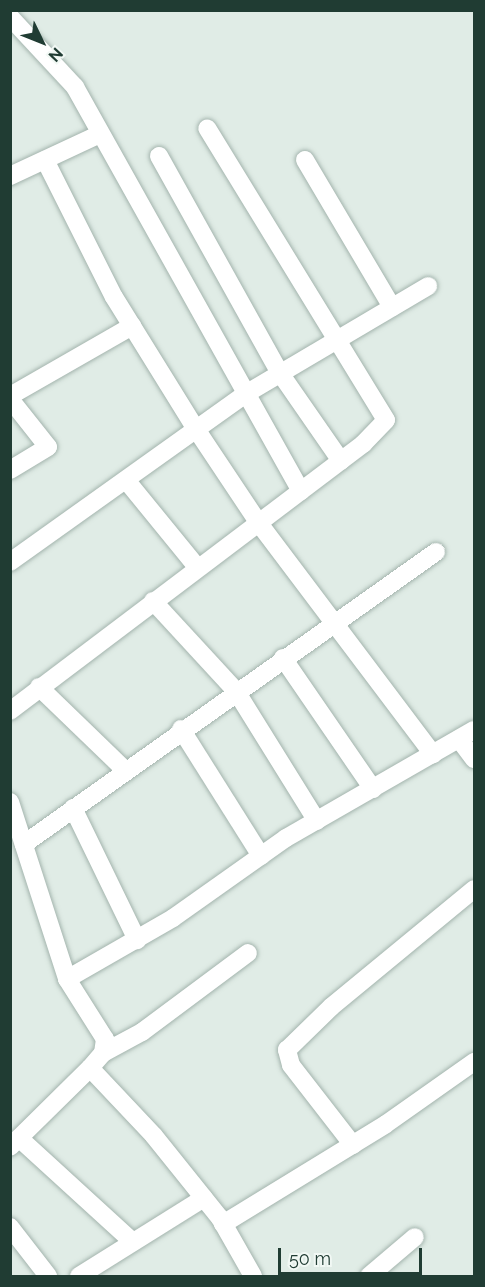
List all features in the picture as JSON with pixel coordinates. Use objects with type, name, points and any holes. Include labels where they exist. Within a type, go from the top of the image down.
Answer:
[{"type":"street","points":[[10,17],[63,69],[244,395],[301,490]]},
{"type":"street","points":[[10,711],[197,567],[340,461],[386,420],[207,128]]},
{"type":"street","points":[[10,176],[100,134]]},
{"type":"street","points":[[159,156],[280,373],[340,461]]},
{"type":"street","points":[[45,160],[132,326],[196,429],[258,522],[433,754]]},
{"type":"street","points":[[305,160],[392,307]]},
{"type":"street","points":[[10,562],[244,395],[428,286]]},
{"type":"street","points":[[10,470],[48,447],[10,398],[132,326]]},
{"type":"street","points":[[126,480],[197,567]]},
{"type":"street","points":[[24,844],[181,729],[436,552]]},
{"type":"street","points":[[153,601],[236,691],[317,821]]},
{"type":"street","points":[[283,658],[373,789]]},
{"type":"street","points":[[39,687],[125,770]]},
{"type":"street","points":[[181,729],[261,856]]},
{"type":"street","points":[[67,979],[137,940],[317,821],[466,735],[474,759]]},
{"type":"street","points":[[10,802],[67,979],[105,1040],[103,1053]]},
{"type":"street","points":[[73,808],[137,940]]},
{"type":"street","points":[[353,1145],[291,1065],[287,1050],[331,1007],[474,889]]},
{"type":"street","points":[[133,1242],[15,1142],[103,1053],[142,1032],[248,953]]},
{"type":"street","points":[[223,1224],[353,1145],[474,1062]]},
{"type":"street","points":[[90,1068],[204,1198],[223,1224],[245,1273]]},
{"type":"street","points":[[79,1276],[204,1198]]},
{"type":"street","points":[[10,1227],[48,1276]]},
{"type":"street","points":[[369,1276],[415,1237]]}]
